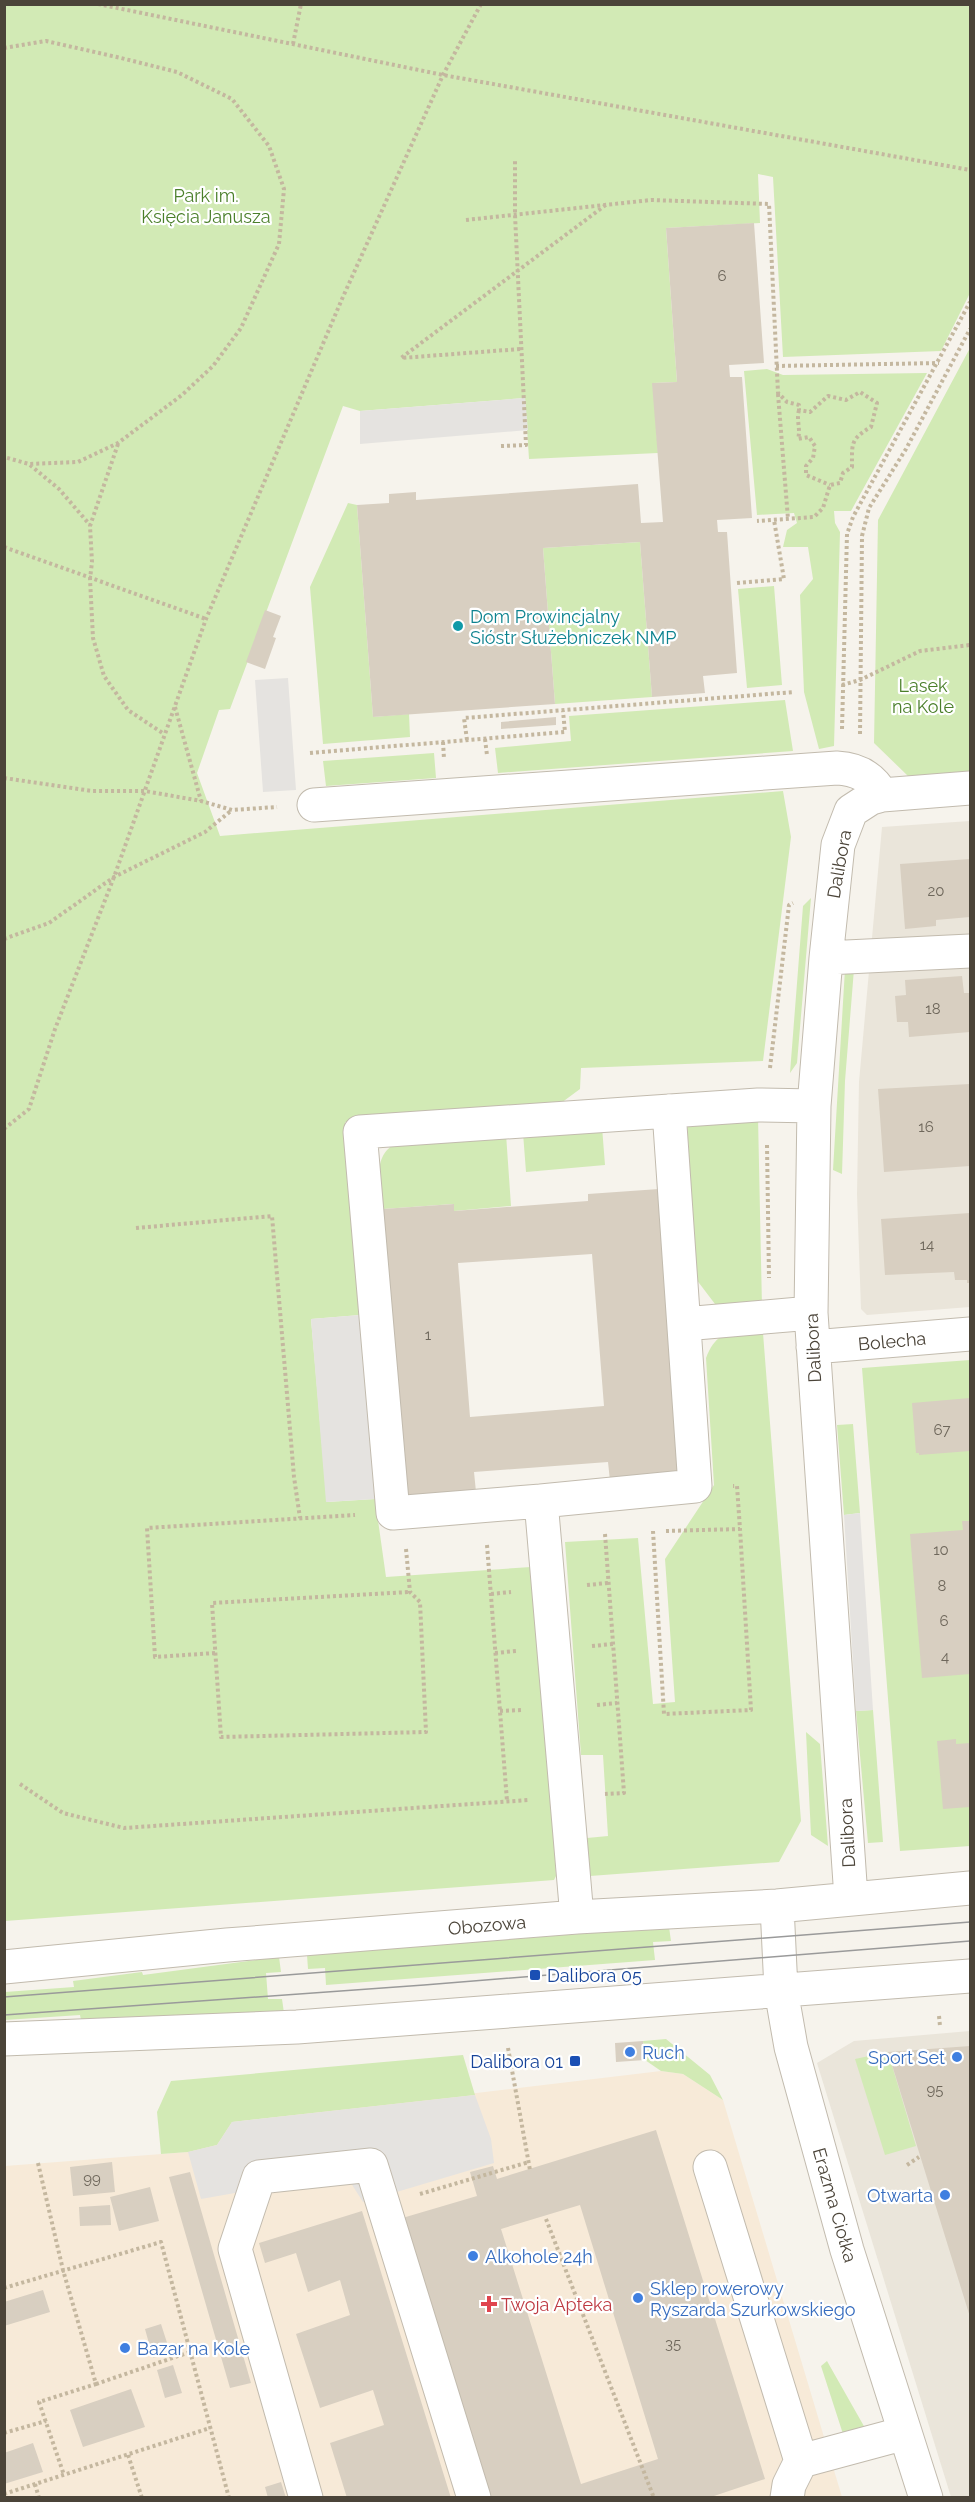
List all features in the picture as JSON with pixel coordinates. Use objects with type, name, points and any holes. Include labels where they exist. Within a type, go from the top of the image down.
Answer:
[{"type":"street","points":[[314,806],[837,768],[850,768],[861,773],[877,786],[870,799]]},
{"type":"street","points":[[870,799],[970,788]]},
{"type":"street","name":"Dalibora","points":[[851,1898],[811,1313],[814,1106],[838,845],[847,820],[870,799]]},
{"type":"street","points":[[826,958],[970,951]]},
{"type":"street","points":[[669,1111],[695,1486],[398,1513],[360,1132],[669,1111],[758,1105],[814,1106]]},
{"type":"street","points":[[684,1324],[811,1313]]},
{"type":"street","name":"Bolecha","points":[[813,1347],[970,1334]]},
{"type":"street","points":[[541,1501],[577,1917]]},
{"type":"street","name":"Obozowa","points":[[4,1967],[227,1945],[577,1917],[777,1906],[970,1888]]},
{"type":"street","name":"Erazma Ciołka","points":[[777,1906],[781,1990],[791,2047],[844,2238],[926,2498]]},
{"type":"street","points":[[4,2039],[297,2027],[970,1976]]},
{"type":"street","points":[[306,2498],[235,2249],[259,2177],[370,2165],[474,2498]]},
{"type":"street","points":[[710,2167],[801,2461],[789,2485],[787,2498]]},
{"type":"street","points":[[801,2461],[906,2433]]},
{"type":"path","points":[[98,4],[443,75],[970,170]]},
{"type":"path","points":[[293,44],[301,4]]},
{"type":"path","points":[[4,1129],[29,1109],[55,1029],[114,876],[206,619],[342,299],[443,75],[481,4]]},
{"type":"path","points":[[4,48],[46,41],[177,72],[232,99],[269,146],[284,189],[279,244],[241,328],[213,366],[182,394],[118,443],[78,462],[29,464],[4,457]]},
{"type":"path","points":[[501,446],[526,445],[514,215],[515,159]]},
{"type":"path","points":[[466,220],[651,200],[769,204],[776,366],[788,519]]},
{"type":"path","points":[[520,349],[401,358],[608,203]]},
{"type":"path","points":[[842,733],[848,534],[853,517],[939,363],[970,302]]},
{"type":"path","points":[[860,734],[862,536],[869,508],[906,449],[970,329]]},
{"type":"path","points":[[776,366],[939,363]]},
{"type":"path","points":[[778,393],[787,402],[799,405],[797,419],[801,430],[798,439],[809,436],[815,446],[813,458],[806,466],[806,475],[830,485],[840,483],[843,473],[852,467],[852,448],[857,435],[872,427],[877,403],[860,392],[846,400],[828,396],[810,412],[799,410]]},
{"type":"path","points":[[118,443],[90,526],[93,638],[104,676],[128,710],[164,734]]},
{"type":"path","points":[[29,464],[59,489],[90,526]]},
{"type":"path","points":[[757,521],[814,517],[823,508],[830,485]]},
{"type":"path","points":[[738,583],[784,579],[774,520]]},
{"type":"path","points":[[4,547],[206,619]]},
{"type":"path","points":[[842,685],[860,680],[920,651],[970,645]]},
{"type":"path","points":[[466,740],[464,718],[794,692]]},
{"type":"path","points":[[174,705],[201,801]]},
{"type":"path","points":[[310,753],[565,732],[563,711]]},
{"type":"path","points":[[4,778],[92,791],[145,791],[201,801],[232,810],[314,806]]},
{"type":"path","points":[[4,939],[49,923],[114,876],[205,832],[232,810]]},
{"type":"path","points":[[136,1228],[272,1216],[294,1477],[300,1518]]},
{"type":"path","points":[[20,1784],[63,1813],[124,1828],[624,1793],[602,1495]]},
{"type":"path","points":[[484,1506],[507,1801]]},
{"type":"path","points":[[215,1653],[155,1657],[147,1528],[398,1513],[410,1592],[420,1602],[426,1732],[221,1737],[212,1603],[410,1592]]},
{"type":"path","points":[[653,1531],[664,1714],[751,1710],[740,1529]]},
{"type":"path","points":[[506,2039],[530,2170]]},
{"type":"path","points":[[907,2165],[920,2157]]},
{"type":"path","points":[[384,2204],[529,2162]]},
{"type":"path","points":[[38,2163],[63,2270],[96,2384]]},
{"type":"path","points":[[546,2219],[654,2498]]},
{"type":"path","points":[[4,2288],[161,2242],[229,2498]]},
{"type":"path","points":[[64,2475],[39,2402],[190,2352]]},
{"type":"path","points":[[5,2433],[46,2421]]},
{"type":"path","points":[[4,2494],[210,2428]]},
{"type":"path","points":[[128,2455],[142,2498]]},
{"type":"path","points":[[35,2484],[39,2498]]},
{"type":"shaded area","points":[[525,398],[528,430],[360,444],[360,411]]},
{"type":"shaded area","points":[[288,678],[296,790],[263,792],[255,680]]},
{"type":"shaded area","points":[[970,821],[970,1307],[867,1315],[861,1309],[857,1194],[859,1082],[882,827]]},
{"type":"shaded area","points":[[360,1315],[375,1499],[326,1502],[311,1319]]},
{"type":"shaded area","points":[[860,1513],[873,1710],[856,1711],[844,1515]]},
{"type":"shaded area","points":[[970,2031],[970,2497],[951,2497],[817,2063],[854,2041]]},
{"type":"shaded area","points":[[661,2071],[683,2074],[723,2100],[842,2497],[5,2498],[5,2166],[188,2152],[232,2122]]},
{"type":"shaded area","points":[[475,2095],[491,2139],[494,2163],[363,2202],[349,2180],[280,2185],[201,2199],[188,2152],[217,2145],[232,2122]]},
{"type":"green space","name":"Park im. Księcia Janusza","points":[[5,5],[970,5],[970,293],[941,351],[783,357],[773,177],[758,174],[760,223],[666,228],[677,382],[653,383],[658,453],[529,459],[525,398],[360,411],[343,406],[230,709],[219,710],[197,773],[220,836],[783,791],[791,837],[763,1061],[581,1068],[580,1089],[557,1106],[345,1122],[360,1315],[311,1319],[327,1502],[375,1499],[386,1577],[531,1567],[554,1840],[556,1876],[554,1880],[5,1921]]},
{"type":"green space","name":"Lasek na Kole","points":[[970,348],[970,772],[908,776],[874,743],[878,520]]},
{"type":"green space","points":[[767,369],[783,375],[927,373],[851,511],[834,511],[835,523],[840,532],[834,746],[819,749],[804,692],[800,595],[813,579],[808,547],[783,547],[787,530],[797,523],[794,513],[757,515],[744,371]]},
{"type":"green space","points":[[348,503],[357,505],[373,717],[409,714],[410,737],[323,744],[310,587]]},
{"type":"green space","points":[[640,542],[652,697],[555,704],[543,548]]},
{"type":"green space","points":[[774,586],[782,685],[747,688],[738,589]]},
{"type":"green space","points":[[785,700],[793,751],[498,773],[495,748],[571,741],[569,716]]},
{"type":"green space","points":[[434,753],[436,778],[326,786],[323,761]]},
{"type":"green space","points":[[811,898],[797,1063],[790,1073],[803,906]]},
{"type":"green space","points":[[845,969],[854,969],[845,1081],[842,1174],[833,1170]]},
{"type":"green space","points":[[758,1117],[762,1307],[736,1309],[715,1304],[696,1279],[687,1121]]},
{"type":"green space","points":[[602,1127],[605,1165],[526,1172],[523,1133]]},
{"type":"green space","points":[[506,1134],[511,1206],[454,1211],[453,1204],[383,1209],[381,1161],[384,1154],[400,1141]]},
{"type":"green space","points":[[735,1333],[763,1333],[801,1821],[779,1862],[590,1876],[587,1838],[608,1836],[603,1755],[581,1755],[565,1542],[638,1538],[653,1704],[675,1702],[665,1559],[714,1485],[706,1358],[716,1341],[722,1336]]},
{"type":"green space","points":[[970,1360],[970,1846],[900,1851],[862,1368]]},
{"type":"green space","points":[[853,1424],[860,1513],[844,1515],[837,1425]]},
{"type":"green space","points":[[873,1710],[883,1842],[868,1843],[856,1711]]},
{"type":"green space","points":[[806,1732],[820,1744],[828,1846],[811,1835]]},
{"type":"green space","points":[[669,1927],[671,1941],[653,1942],[655,1960],[326,1985],[325,1968],[308,1969],[307,1955]]},
{"type":"green space","points":[[279,1957],[281,1972],[266,1973],[268,1999],[282,1999],[284,2013],[243,2016],[115,2017],[115,2020],[81,2020],[80,2015],[5,2020],[5,1992],[74,1987],[73,1981],[142,1972],[143,1975]]},
{"type":"green space","points":[[666,2039],[710,2075],[723,2100],[683,2074],[661,2071],[645,2060],[643,2041]]},
{"type":"green space","points":[[888,2052],[916,2146],[885,2155],[855,2059]]},
{"type":"green space","points":[[463,2055],[475,2095],[232,2122],[217,2145],[188,2152],[161,2154],[157,2112],[171,2081]]},
{"type":"green space","points":[[827,2361],[865,2428],[843,2434],[821,2366]]},
{"type":"building","points":[[754,223],[764,363],[729,365],[730,377],[742,377],[752,518],[717,520],[718,532],[727,532],[737,673],[703,676],[705,693],[652,697],[640,542],[543,548],[555,704],[373,717],[357,505],[389,503],[389,494],[416,492],[416,500],[638,484],[641,523],[663,522],[652,383],[677,382],[666,228]]},
{"type":"building","points":[[265,610],[281,616],[265,669],[246,662]]},
{"type":"building","points":[[556,717],[556,725],[501,729],[501,722]]},
{"type":"building","points":[[970,859],[970,917],[936,920],[936,926],[905,929],[900,864]]},
{"type":"building","points":[[962,976],[964,993],[970,993],[970,1032],[909,1037],[908,1022],[897,1022],[895,996],[906,995],[905,980]]},
{"type":"building","points":[[970,1084],[970,1166],[884,1172],[878,1089]]},
{"type":"building","points":[[659,1189],[680,1476],[610,1481],[608,1462],[474,1472],[476,1492],[405,1497],[383,1209],[454,1204],[454,1211],[588,1201],[588,1194]],"holes":[[[592,1254],[604,1406],[470,1417],[458,1263]]]},
{"type":"building","points":[[970,1213],[970,1283],[967,1283],[967,1280],[955,1280],[954,1272],[885,1275],[881,1219]]},
{"type":"building","points":[[970,1398],[970,1451],[919,1455],[916,1453],[912,1403]]},
{"type":"building","points":[[962,1521],[970,1521],[970,1674],[922,1678],[910,1534],[963,1530]]},
{"type":"building","points":[[956,1739],[956,1744],[970,1743],[970,1807],[943,1809],[937,1741]]},
{"type":"building","name":"Ruch","points":[[643,2041],[645,2060],[616,2062],[615,2043]]},
{"type":"building","points":[[970,2046],[970,2317],[888,2052]]},
{"type":"building","points":[[656,2130],[765,2479],[708,2498],[485,2498],[399,2219],[477,2196],[470,2172],[493,2166],[497,2179]],"holes":[[[580,2205],[658,2459],[581,2484],[501,2229]]]},
{"type":"building","points":[[112,2162],[115,2192],[73,2196],[70,2167]]},
{"type":"building","points":[[190,2172],[251,2383],[230,2388],[169,2177]]},
{"type":"building","points":[[150,2187],[159,2221],[119,2231],[110,2197]]},
{"type":"building","points":[[110,2205],[111,2225],[80,2226],[79,2207]]},
{"type":"building","points":[[362,2211],[451,2498],[347,2498],[330,2443],[384,2425],[373,2390],[320,2408],[296,2334],[350,2315],[340,2280],[308,2292],[296,2253],[265,2263],[259,2243]]},
{"type":"building","points":[[43,2290],[50,2312],[4,2326],[4,2302]]},
{"type":"building","points":[[161,2324],[170,2352],[153,2358],[145,2329]]},
{"type":"building","points":[[173,2365],[182,2393],[165,2398],[157,2370]]},
{"type":"building","points":[[131,2389],[145,2427],[83,2447],[70,2410]]},
{"type":"building","points":[[33,2443],[43,2472],[4,2484],[4,2453]]},
{"type":"building","points":[[281,2482],[286,2498],[268,2498],[265,2487]]},
{"type":"tram line","points":[[4,1997],[970,1922]]},
{"type":"tram line","points":[[4,2015],[424,1985],[970,1941]]},
{"type":"place","name":"Dom Prowincjalny Sióstr Służebniczek NMP","points":[[458,626]]},
{"type":"place","name":"Dalibora 05","points":[[535,1975]]},
{"type":"place","name":"Ruch","points":[[630,2052]]},
{"type":"place","name":"Sport Set","points":[[957,2057]]},
{"type":"place","name":"Dalibora 01","points":[[575,2061]]},
{"type":"place","name":"Otwarta","points":[[945,2195]]},
{"type":"place","name":"Alkohole 24h","points":[[473,2256]]},
{"type":"place","name":"Sklep rowerowy Ryszarda Szurkowskiego","points":[[638,2298]]},
{"type":"place","name":"Twoja Apteka","points":[[489,2304]]},
{"type":"place","name":"Bazar na Kole","points":[[125,2348]]}]
